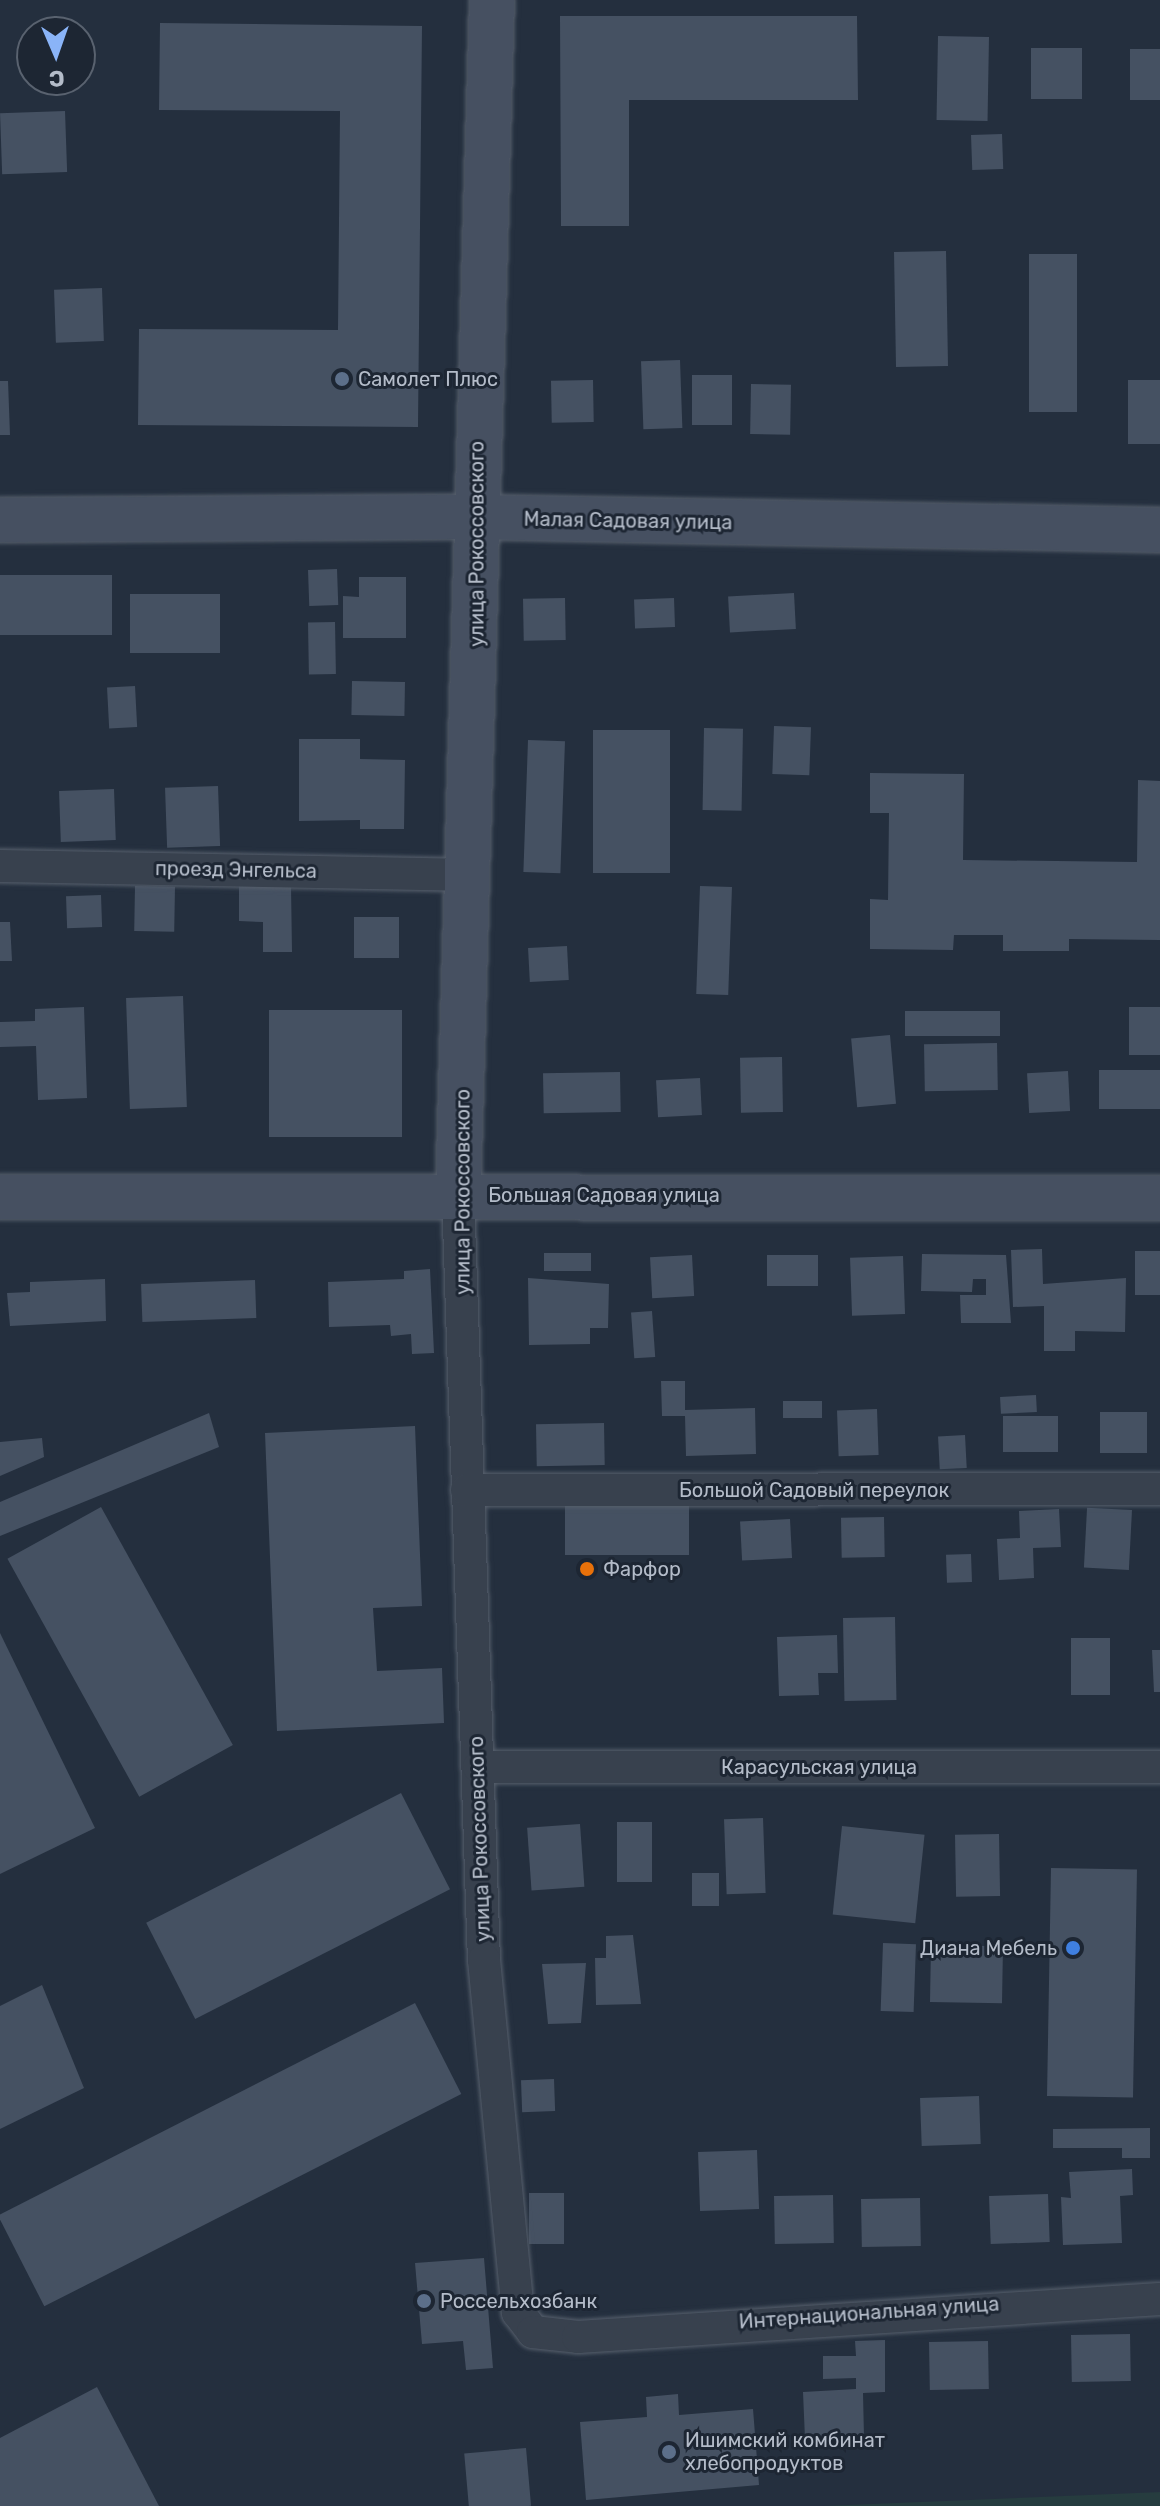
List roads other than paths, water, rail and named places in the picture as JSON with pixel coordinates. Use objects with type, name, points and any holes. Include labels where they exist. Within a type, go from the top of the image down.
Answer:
[{"type":"street","name":"улица Рокоссовского","points":[[485,1],[472,875],[458,1194],[484,1960],[518,2312],[533,2332],[578,2337]]},
{"type":"street","name":"Малая Садовая улица","points":[[0,520],[479,517],[1160,530]]},
{"type":"street","name":"проезд Энгельса","points":[[0,866],[472,875]]},
{"type":"street","name":"Большая Садовая улица","points":[[0,1197],[458,1194],[1160,1198]]},
{"type":"street","name":"Большой Садовый переулок","points":[[467,1490],[1160,1489]]},
{"type":"street","name":"Карасульская улица","points":[[479,1767],[1160,1767]]},
{"type":"street","name":"Интернациональная улица","points":[[578,2337],[1160,2299]]},
{"type":"place","name":"Самолет Плюс","points":[[342,379]]},
{"type":"place","name":"Фарфор","points":[[587,1569]]},
{"type":"place","name":"Диана Мебель","points":[[1073,1948]]},
{"type":"place","name":"Россельхозбанк","points":[[424,2301]]},
{"type":"place","name":"Ишимский комбинат хлебопродуктов","points":[[669,2452]]}]
